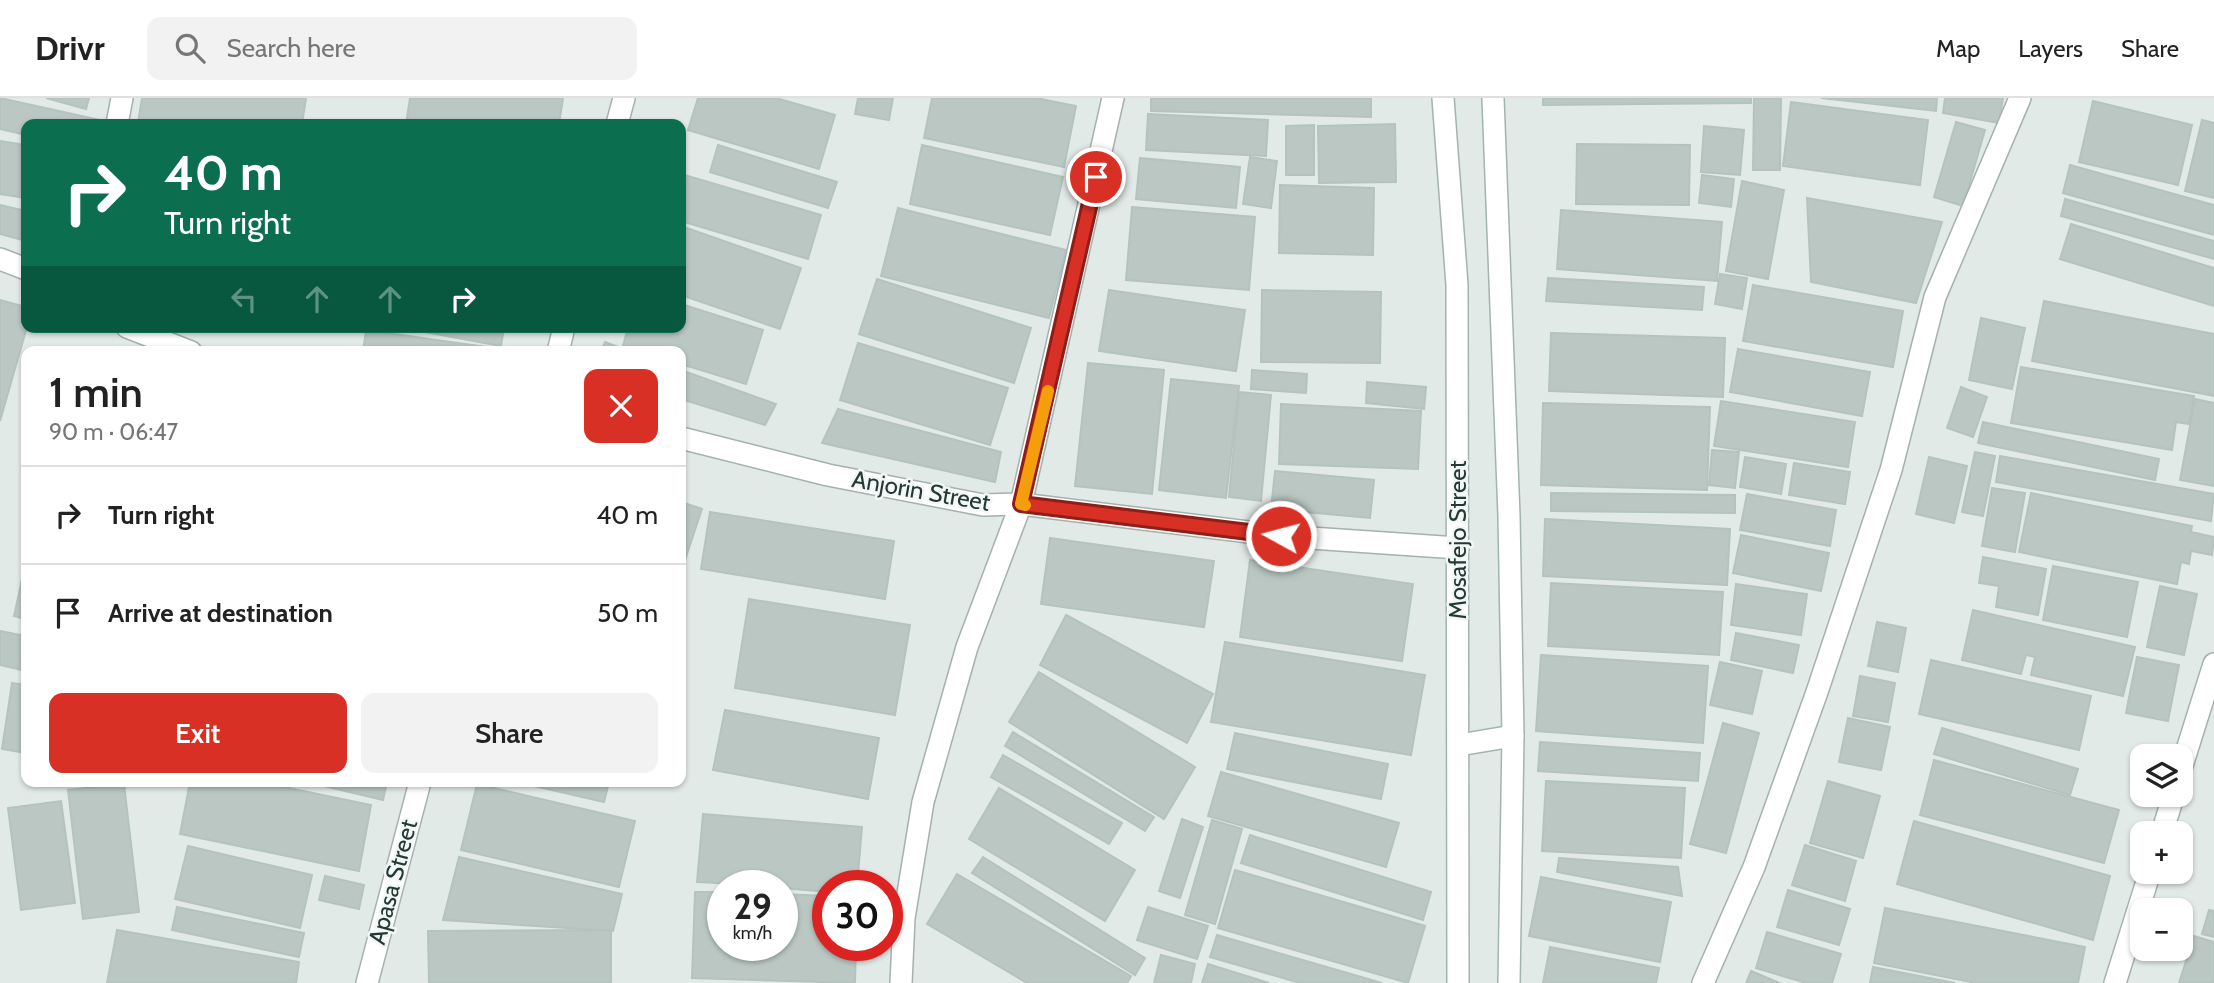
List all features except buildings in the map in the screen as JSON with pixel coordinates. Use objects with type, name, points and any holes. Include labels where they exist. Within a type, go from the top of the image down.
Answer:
[{"type":"street","points":[[118,119],[122,98]]},
{"type":"street","points":[[618,119],[624,98]]},
{"type":"street","points":[[901,983],[904,918],[923,802],[967,647],[1021,504],[1113,98]]},
{"type":"street","name":"Mosafejo Street","points":[[1443,98],[1457,285],[1458,983]]},
{"type":"street","name":"Mosafejo Street","points":[[1493,98],[1509,516],[1513,736],[1508,983]]},
{"type":"street","points":[[1703,983],[1754,867],[1817,692],[1891,470],[1935,298],[2020,98]]},
{"type":"street","points":[[0,260],[21,267]]},
{"type":"street","points":[[142,333],[176,346]]},
{"type":"street","name":"Anjorin Street","points":[[686,440],[828,475],[983,505],[1021,504],[1281,536],[1458,548]]},
{"type":"street","points":[[2189,744],[2214,664]]},
{"type":"street","points":[[1459,745],[1513,736]]},
{"type":"street","name":"Apasa Street","points":[[367,983],[420,787]]},
{"type":"street","points":[[2115,983],[2146,884]]},
{"type":"slow traffic","points":[[1025,505],[1021,504],[1048,391]]},
{"type":"route","points":[[1096,177],[1021,504],[1281,536]]}]
